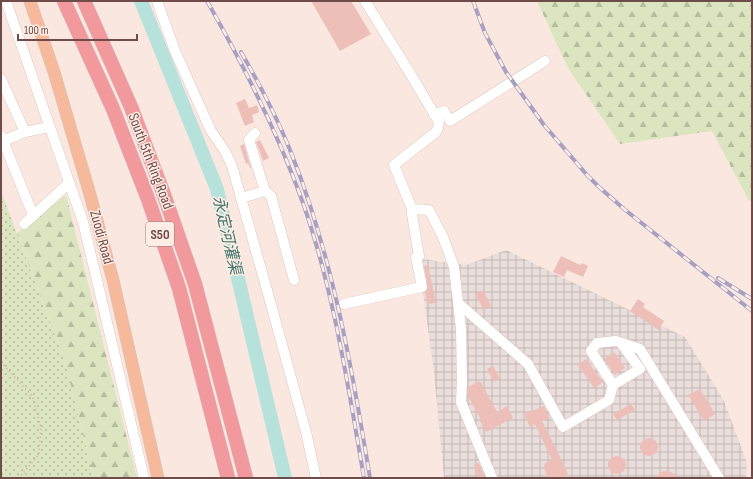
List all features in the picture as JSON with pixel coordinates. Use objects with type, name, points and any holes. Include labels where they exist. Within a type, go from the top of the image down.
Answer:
[{"type":"highway","name":"South 5th Ring Road","points":[[64,1],[113,109],[148,199],[179,288],[228,478]]},
{"type":"highway","name":"South 5th Ring Road","points":[[84,1],[131,107],[195,284],[246,478]]},
{"type":"main road","name":"Zuodi Road","points":[[30,1],[54,72],[89,190],[113,280],[158,478]]},
{"type":"street","points":[[6,1],[83,222],[144,478]]},
{"type":"street","points":[[157,1],[175,51],[211,131],[225,151],[232,166],[306,432],[316,478]]},
{"type":"street","points":[[344,304],[422,287],[416,257],[419,256],[412,209],[394,165],[436,132],[439,122],[365,1]]},
{"type":"street","points":[[434,114],[444,111],[450,121],[545,61]]},
{"type":"street","points":[[1,79],[25,132]]},
{"type":"street","points":[[33,215],[2,138],[49,127]]},
{"type":"street","points":[[255,133],[249,140],[265,191],[270,196],[294,280]]},
{"type":"street","points":[[24,224],[69,183]]},
{"type":"street","points":[[241,198],[265,191]]},
{"type":"street","points":[[412,209],[429,210],[443,237],[454,267],[461,336],[461,402],[492,478]]},
{"type":"street","points":[[458,303],[528,364],[563,427],[609,400],[613,386],[640,369],[621,343]]},
{"type":"street","points":[[613,386],[591,351],[597,343],[616,341],[640,349],[718,478]]},
{"type":"path","points":[[1,362],[32,396],[41,428],[39,454],[19,478]]},
{"type":"shaded area","points":[[506,250],[685,337],[724,401],[747,463],[746,478],[444,478],[434,373],[424,299],[414,258],[466,265]]},
{"type":"green space","points":[[537,1],[752,1],[752,201],[749,201],[712,131],[620,144],[568,68]]},
{"type":"green space","points":[[1,191],[65,362],[94,478],[1,478]]},
{"type":"green space","points":[[66,195],[137,478],[94,478],[65,362],[17,233]]},
{"type":"building","points":[[311,1],[351,1],[371,34],[340,51]]},
{"type":"building","points":[[245,99],[249,108],[257,105],[259,112],[252,115],[254,122],[245,126],[236,103]]},
{"type":"building","points":[[260,140],[269,158],[263,161],[256,142]]},
{"type":"building","points":[[244,144],[251,168],[248,163],[246,164],[240,146]]},
{"type":"building","points":[[561,256],[580,265],[582,263],[588,266],[583,277],[567,270],[564,277],[553,272]]},
{"type":"building","points":[[428,265],[436,303],[428,304],[425,292],[428,289],[428,286],[424,266]]},
{"type":"building","points":[[483,290],[491,306],[484,310],[475,294]]},
{"type":"building","points":[[638,299],[645,304],[643,307],[664,321],[659,330],[630,311]]},
{"type":"building","points":[[614,352],[625,368],[615,375],[604,359]]},
{"type":"building","points":[[586,359],[603,382],[594,388],[578,365]]},
{"type":"building","points":[[493,366],[500,379],[494,382],[487,369]]},
{"type":"building","points":[[480,381],[497,412],[507,406],[513,418],[486,432],[468,396],[468,387]]},
{"type":"building","points":[[700,389],[715,414],[704,421],[688,395]]},
{"type":"building","points":[[631,404],[635,410],[617,420],[613,414]]},
{"type":"building","points":[[544,406],[550,418],[542,421],[568,476],[547,478],[544,464],[552,460],[535,424],[530,427],[524,414]]},
{"type":"building","points":[[649,438],[655,441],[658,447],[655,453],[649,456],[643,453],[640,447],[643,441]]},
{"type":"building","points":[[617,456],[623,459],[626,465],[623,471],[617,474],[611,471],[608,465],[611,459]]},
{"type":"building","points":[[479,463],[485,478],[478,478],[474,464]]},
{"type":"building","points":[[669,471],[681,478],[655,478],[661,472]]},
{"type":"waterway","name":"永定河灌渠","points":[[141,1],[217,189],[285,478]]},
{"type":"railway","points":[[207,1],[260,100],[283,151],[303,203],[314,237],[332,305],[346,374],[364,478]]},
{"type":"railway","points":[[473,1],[485,33],[506,72],[544,125],[587,175],[624,209],[752,311]]},
{"type":"railway","points":[[241,52],[281,128],[306,194],[319,234],[340,314],[370,478]]},
{"type":"railway","points":[[718,278],[752,299]]}]
